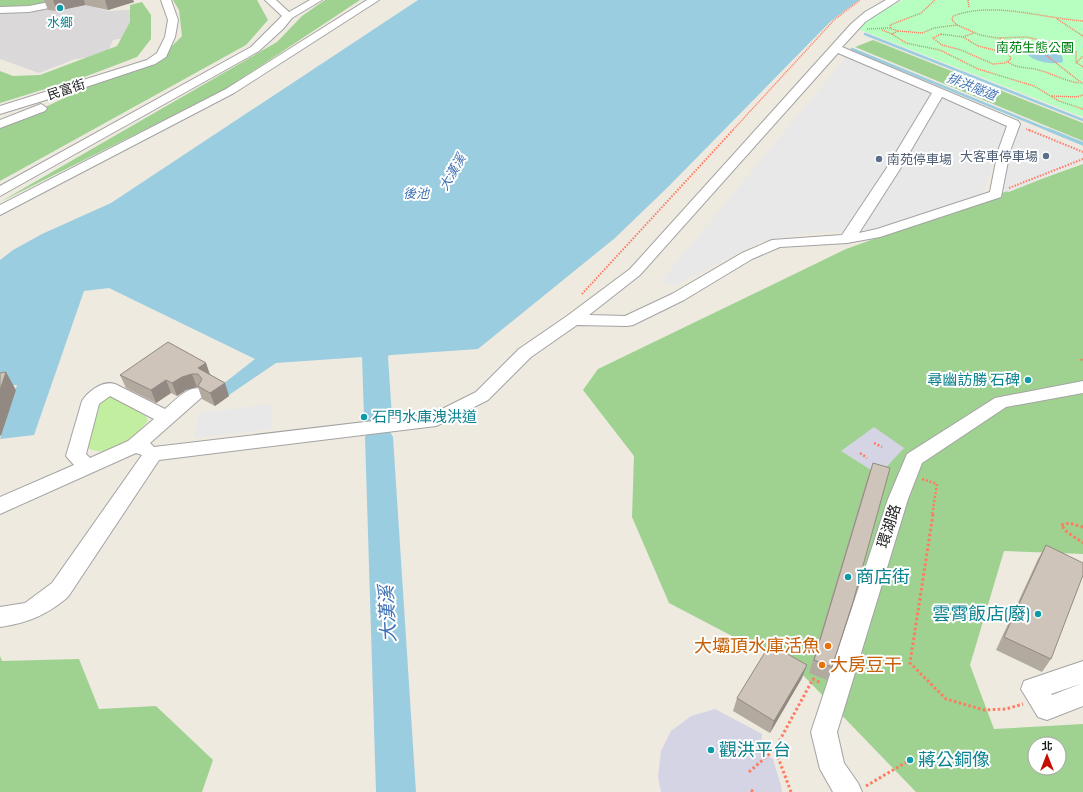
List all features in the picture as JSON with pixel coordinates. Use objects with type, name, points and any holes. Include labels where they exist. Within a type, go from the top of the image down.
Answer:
[{"type":"street","points":[[0,10],[29,8],[74,0]]},
{"type":"street","name":"民富街","points":[[0,110],[58,93],[132,67],[151,62],[162,55],[170,37],[173,20],[166,0]]},
{"type":"street","points":[[270,0],[288,16]]},
{"type":"street","points":[[0,192],[255,49],[279,27],[288,16],[317,0]]},
{"type":"street","points":[[0,211],[230,91],[374,0]]},
{"type":"street","points":[[135,446],[154,454],[436,420],[482,396],[525,353],[573,320],[635,272],[836,48],[851,28],[870,12],[894,0]]},
{"type":"street","points":[[573,320],[627,321],[678,297],[747,256],[777,243],[847,239],[880,233],[996,194],[1004,151],[1014,124],[836,48]]},
{"type":"street","points":[[847,239],[893,168],[939,92]]},
{"type":"street","points":[[0,124],[43,107],[58,93]]},
{"type":"street","points":[[88,467],[76,456],[90,401],[127,377]]},
{"type":"street","name":"環湖路","points":[[856,790],[833,769],[824,732],[898,499],[914,460],[1001,402],[1083,387]]},
{"type":"street","points":[[109,388],[168,418]]},
{"type":"street","points":[[0,506],[135,446],[196,393]]},
{"type":"street","points":[[0,616],[27,613],[46,603],[60,590],[154,454]]},
{"type":"street","points":[[1083,672],[1033,689],[1047,709],[1083,694]]},
{"type":"path","points":[[581,295],[834,20],[860,0]]},
{"type":"path","points":[[891,28],[890,25],[921,13],[935,0]]},
{"type":"path","points":[[968,0],[969,8]]},
{"type":"path","points":[[1082,21],[993,8],[969,8],[952,16],[952,20],[957,25],[974,33],[1026,46],[1050,57],[1075,80],[1082,83]]},
{"type":"path","points":[[1056,18],[1083,36]]},
{"type":"path","points":[[851,28],[882,30],[891,28],[898,31],[925,33],[932,31],[934,28],[957,25]]},
{"type":"path","points":[[882,30],[892,34],[906,43],[940,50],[978,69],[1034,86],[1059,101],[1083,109]]},
{"type":"path","points":[[892,34],[898,31]]},
{"type":"path","points":[[963,38],[974,33]]},
{"type":"path","points":[[1008,62],[1011,59],[1009,54],[978,46],[963,38],[942,34],[933,38],[938,44],[960,50],[980,61],[995,64],[1008,62],[1015,66],[1043,71],[1066,81],[1082,83]]},
{"type":"path","points":[[997,38],[1015,36],[1026,37],[1071,48],[1076,52],[1074,60],[1083,67]]},
{"type":"path","points":[[1076,63],[1083,56]]},
{"type":"path","points":[[1049,96],[1068,98],[1083,95]]},
{"type":"path","points":[[1014,124],[1083,152]]},
{"type":"path","points":[[996,194],[1083,159]]},
{"type":"path","points":[[874,442],[882,447]]},
{"type":"path","points":[[860,453],[867,458]]},
{"type":"path","points":[[908,475],[937,484],[910,663],[946,699],[984,710],[1006,709],[1040,700]]},
{"type":"path","points":[[1083,527],[1068,523],[1061,525],[1067,532],[1083,543]]},
{"type":"path","points":[[749,772],[775,749],[813,680],[837,690]]},
{"type":"path","points":[[775,749],[791,792]]},
{"type":"path","points":[[856,790],[910,760]]},
{"type":"shaded area","points":[[115,0],[96,8],[109,11],[143,9],[136,36],[113,40],[106,56],[75,59],[39,73],[0,59],[0,8],[29,9]]},
{"type":"shaded area","name":"南苑停車場","points":[[846,57],[1007,124],[983,194],[877,230],[800,234],[759,242],[674,286],[661,281]]},
{"type":"shaded area","name":"大客車停車場","points":[[1019,123],[1083,150],[1083,162],[1009,192],[999,189]]},
{"type":"shaded area","points":[[272,404],[271,429],[194,438],[199,413]]},
{"type":"shaded area","points":[[874,427],[904,448],[879,475],[841,451]]},
{"type":"shaded area","name":"觀洪平台","points":[[715,709],[762,734],[760,750],[773,759],[782,792],[661,792],[658,777],[661,751],[671,731],[691,716]]},
{"type":"green space","points":[[0,0],[57,0],[36,5],[0,6]]},
{"type":"green space","points":[[173,0],[257,0],[268,20],[246,45],[0,181],[0,129],[91,85],[156,62],[182,36],[179,10]]},
{"type":"green space","points":[[325,0],[360,0],[224,90],[0,202],[277,42],[302,16]]},
{"type":"green space","name":"南苑生態公園","points":[[903,0],[1083,0],[1083,117],[858,29],[867,19]]},
{"type":"green space","points":[[142,2],[151,15],[151,39],[137,57],[87,76],[0,103],[0,71],[13,76],[40,75],[117,46],[130,22],[130,5]]},
{"type":"green space","points":[[873,40],[1083,123],[1083,141],[855,47]]},
{"type":"green space","points":[[1083,164],[1083,554],[1004,551],[970,665],[994,729],[1083,724],[1083,792],[916,792],[799,671],[669,603],[632,517],[634,456],[583,390],[598,369],[846,249]]},
{"type":"green space","points":[[111,396],[146,416],[148,420],[138,432],[117,447],[104,451],[97,451],[88,448],[87,444],[96,409],[105,399]]},
{"type":"green space","points":[[0,656],[2,661],[79,659],[99,709],[156,706],[213,760],[202,792],[0,792]]},
{"type":"water","name":"後池","points":[[418,0],[859,0],[831,21],[668,187],[615,238],[478,349],[276,363],[229,395],[218,388],[255,359],[109,288],[84,291],[34,435],[0,439],[17,385],[0,386],[0,260],[13,250],[42,234],[111,203]]},
{"type":"water","points":[[1044,46],[1058,51],[1062,55],[1063,62],[1044,62],[1034,59],[1027,54],[1029,49]]},
{"type":"building","points":[[168,342],[206,363],[198,368],[225,383],[210,393],[198,386],[202,379],[198,374],[192,374],[182,377],[172,383],[166,380],[151,390],[120,375]]},
{"type":"building","points":[[6,372],[0,390],[0,373]]},
{"type":"building","name":"商店街","points":[[873,463],[890,468],[853,602],[832,667],[814,660]]},
{"type":"building","name":"雲霄飯店(廢)","points":[[1046,545],[1083,563],[1083,575],[1051,659],[1004,637]]},
{"type":"building","points":[[770,644],[807,665],[774,721],[737,698]]},
{"type":"waterway","name":"排洪隧道","points":[[865,34],[1083,120]]},
{"type":"waterway","name":"排洪隧道","points":[[852,49],[1051,131]]},
{"type":"waterway","name":"排洪隧道","points":[[1049,130],[1083,144]]},
{"type":"waterway","name":"大漢溪","points":[[378,417],[375,357],[388,324]]},
{"type":"waterway","name":"大漢溪","points":[[379,437],[396,792]]},
{"type":"place","name":"水鄉","points":[[60,8]]},
{"type":"place","name":"大客車停車場","points":[[1046,156]]},
{"type":"place","name":"南苑停車場","points":[[879,159]]},
{"type":"place","name":"尋幽訪勝 石碑","points":[[1028,380]]},
{"type":"place","name":"石門水庫洩洪道","points":[[364,417]]},
{"type":"place","name":"商店街","points":[[848,577]]},
{"type":"place","name":"雲霄飯店(廢)","points":[[1038,614]]},
{"type":"place","name":"大壩頂水庫活魚","points":[[828,646]]},
{"type":"place","name":"大房豆干","points":[[822,665]]},
{"type":"place","name":"觀洪平台","points":[[711,750]]},
{"type":"place","name":"蔣公銅像","points":[[910,760]]}]
